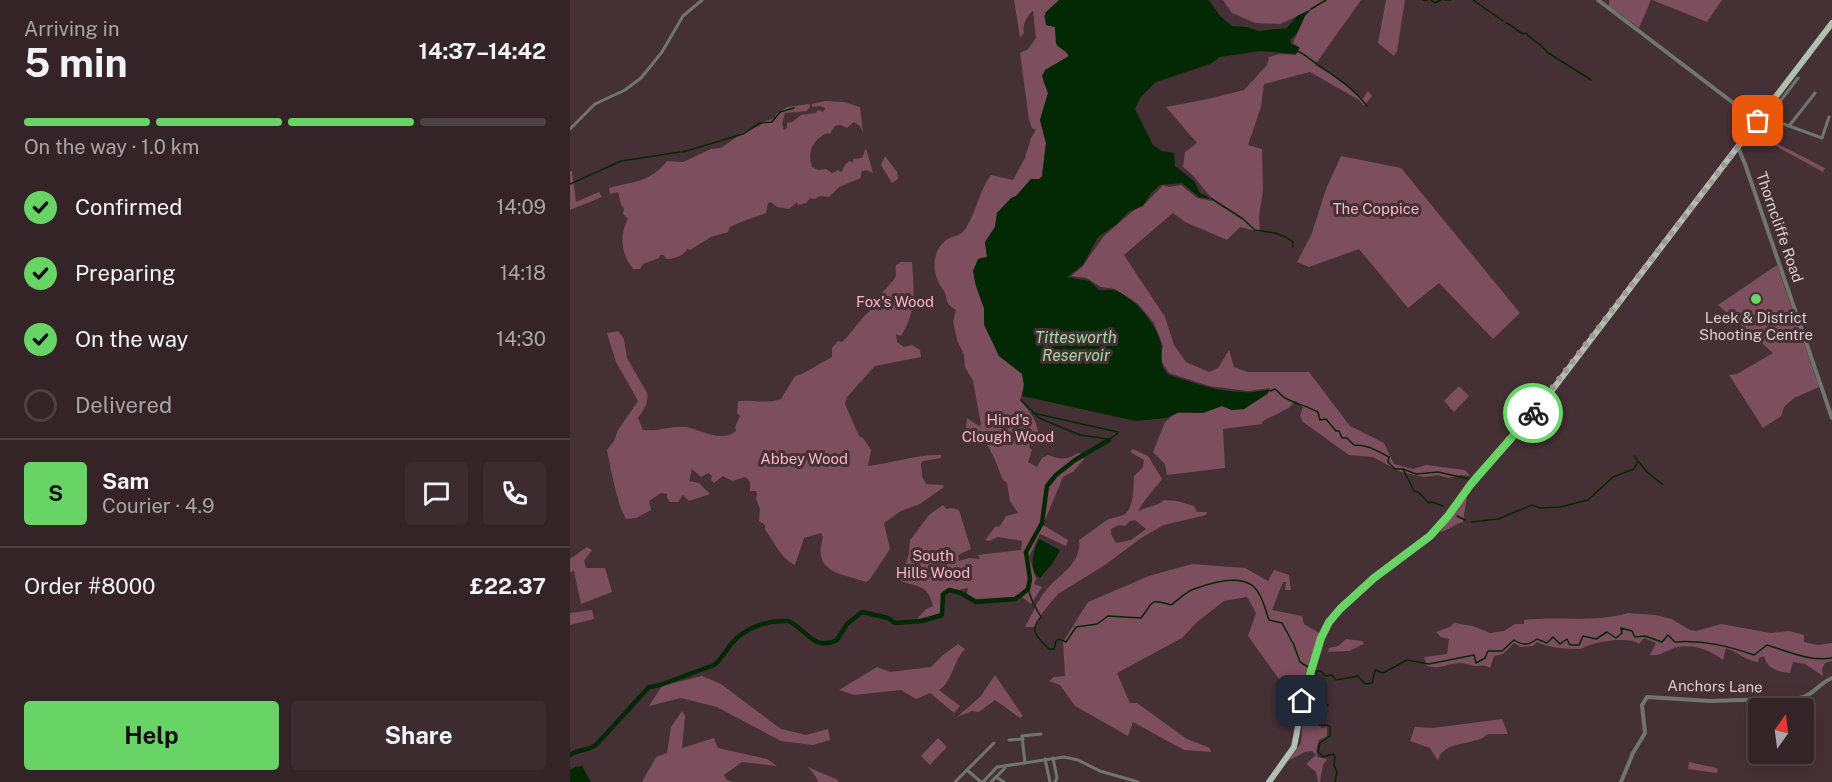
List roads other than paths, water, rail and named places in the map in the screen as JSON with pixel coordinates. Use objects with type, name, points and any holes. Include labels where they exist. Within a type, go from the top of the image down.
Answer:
[{"type":"highway","points":[[1269,782],[1294,747],[1297,739],[1306,686],[1321,638],[1329,622],[1374,578],[1430,536],[1471,484],[1527,422],[1832,23]]},
{"type":"street","points":[[570,129],[595,104],[625,90],[641,78],[662,52],[683,16],[702,0]]},
{"type":"street","points":[[1598,0],[1759,118],[1822,138],[1830,117]]},
{"type":"street","points":[[1772,121],[1775,108],[1798,79]]},
{"type":"street","points":[[1789,126],[1815,92]]},
{"type":"street","name":"Thorncliffe Road","points":[[1738,147],[1832,418]]},
{"type":"street","name":"Anchors Lane","points":[[1621,782],[1633,753],[1645,734],[1642,705],[1643,700],[1647,697],[1710,701],[1799,698],[1809,696],[1815,688],[1832,678]]},
{"type":"street","points":[[1025,763],[1022,736],[1041,734]]},
{"type":"street","points":[[1009,740],[1023,739]]},
{"type":"street","points":[[955,782],[994,743]]},
{"type":"street","points":[[967,770],[982,782],[996,768],[1064,757],[1138,782]]},
{"type":"street","points":[[1053,758],[1057,778],[1055,782]]},
{"type":"street","points":[[1045,759],[1050,782]]},
{"type":"street","points":[[991,782],[1006,766]]},
{"type":"street","points":[[996,768],[999,768],[1000,772]]},
{"type":"street","points":[[996,777],[1004,782]]},
{"type":"water","name":"Tittesworth Reservoir","points":[[1059,0],[1209,0],[1220,16],[1232,26],[1259,31],[1287,28],[1297,16],[1311,9],[1297,33],[1290,40],[1291,44],[1299,47],[1296,54],[1260,51],[1220,57],[1210,64],[1156,82],[1140,98],[1135,109],[1153,145],[1162,151],[1174,153],[1175,166],[1194,181],[1200,193],[1212,199],[1199,197],[1182,183],[1160,185],[1151,193],[1143,206],[1128,212],[1117,224],[1098,237],[1083,265],[1067,277],[1090,281],[1099,290],[1121,293],[1136,304],[1150,320],[1159,337],[1162,364],[1169,375],[1226,390],[1248,392],[1270,390],[1244,409],[1232,410],[1222,406],[1203,413],[1180,412],[1166,418],[1136,421],[1022,396],[1024,384],[1022,374],[999,356],[984,324],[984,308],[973,271],[978,259],[987,257],[985,242],[995,227],[997,213],[1031,179],[1039,179],[1042,176],[1046,143],[1040,120],[1048,93],[1042,76],[1045,70],[1069,56],[1056,44],[1055,27],[1046,25],[1045,13]]},
{"type":"water","points":[[1039,539],[1060,550],[1053,563],[1040,578],[1036,575],[1033,566]]},
{"type":"water","points":[[582,766],[591,782],[570,782],[570,770]]},
{"type":"waterway","points":[[1311,9],[1326,0]]},
{"type":"waterway","points":[[1423,0],[1428,0]]},
{"type":"waterway","points":[[1431,0],[1435,3],[1441,0]]},
{"type":"waterway","points":[[1445,0],[1451,0]]},
{"type":"waterway","points":[[1473,0],[1503,21]]},
{"type":"waterway","points":[[1506,23],[1523,34],[1526,33],[1547,52],[1591,80]]},
{"type":"waterway","points":[[1297,51],[1344,83],[1367,106]]},
{"type":"waterway","points":[[683,152],[743,134],[760,123],[772,122],[780,112],[794,108]]},
{"type":"waterway","points":[[570,184],[621,161],[680,152]]},
{"type":"waterway","points":[[1212,199],[1243,219],[1255,230],[1286,237],[1293,242],[1293,247]]},
{"type":"waterway","points":[[1270,391],[1275,389],[1285,398],[1318,412],[1320,420],[1326,419],[1336,431],[1339,431],[1342,438],[1347,438],[1354,445],[1376,450],[1389,457],[1388,462],[1395,469],[1403,469]]},
{"type":"waterway","points":[[1021,400],[1039,418],[1080,435],[1108,439]]},
{"type":"waterway","points":[[1033,413],[1118,432]]},
{"type":"waterway","points":[[1110,439],[1118,433]]},
{"type":"waterway","points":[[570,755],[596,745],[649,687],[714,665],[738,637],[758,626],[788,621],[810,638],[829,643],[837,640],[847,624],[862,612],[888,618],[895,623],[922,621],[942,615],[943,594],[949,590],[961,593],[976,602],[1015,599],[1028,589],[1030,579],[1026,552],[1042,523],[1047,486],[1056,475],[1075,460],[1109,440]]},
{"type":"waterway","points":[[1486,463],[1491,456]]},
{"type":"waterway","points":[[1471,522],[1498,519],[1532,505],[1540,508],[1560,507],[1588,500],[1613,477],[1634,469],[1638,461],[1634,456]]},
{"type":"waterway","points":[[1639,462],[1662,484]]},
{"type":"waterway","points":[[1443,506],[1429,503],[1414,491],[1403,469],[1416,474],[1438,472],[1469,479],[1473,477]]},
{"type":"waterway","points":[[1457,516],[1465,520]]},
{"type":"waterway","points":[[1028,589],[1041,617],[1035,626],[1036,634],[1049,649],[1054,649],[1056,641],[1059,639],[1066,642],[1076,627],[1097,624],[1108,616],[1141,618],[1152,603],[1171,605],[1191,590],[1216,582],[1232,580],[1247,582],[1259,593],[1269,620],[1282,623],[1300,662],[1308,667]]},
{"type":"waterway","points":[[1315,671],[1321,671],[1325,676],[1332,675],[1336,680],[1358,676],[1365,684],[1372,683],[1375,670],[1383,673],[1407,660],[1429,664],[1474,655],[1476,663],[1485,658],[1488,651],[1502,651],[1514,640],[1526,644],[1537,639],[1547,643],[1553,637],[1560,644],[1567,639],[1570,645],[1579,645],[1583,636],[1596,639],[1607,632],[1616,638],[1622,633],[1621,628],[1632,631],[1635,637],[1645,636],[1662,642],[1668,635],[1675,642],[1716,644],[1754,655],[1767,645],[1807,657],[1832,658]]},
{"type":"waterway","points":[[1316,671],[1317,693],[1322,694],[1323,701],[1328,705],[1318,716],[1317,723],[1330,727],[1330,736],[1320,743],[1318,752],[1323,757],[1333,754],[1335,756],[1334,765],[1337,772],[1335,782]]},
{"type":"place","name":"Leek & District Shooting Centre","points":[[1756,299]]},
{"type":"park label","name":"The Coppice","points":[[1376,208]]},
{"type":"park label","name":"Fox's Wood","points":[[895,301]]},
{"type":"park label","name":"Hind's Clough Wood","points":[[1008,428]]},
{"type":"park label","name":"Abbey Wood","points":[[804,458]]},
{"type":"park label","name":"South Hills Wood","points":[[933,564]]}]
